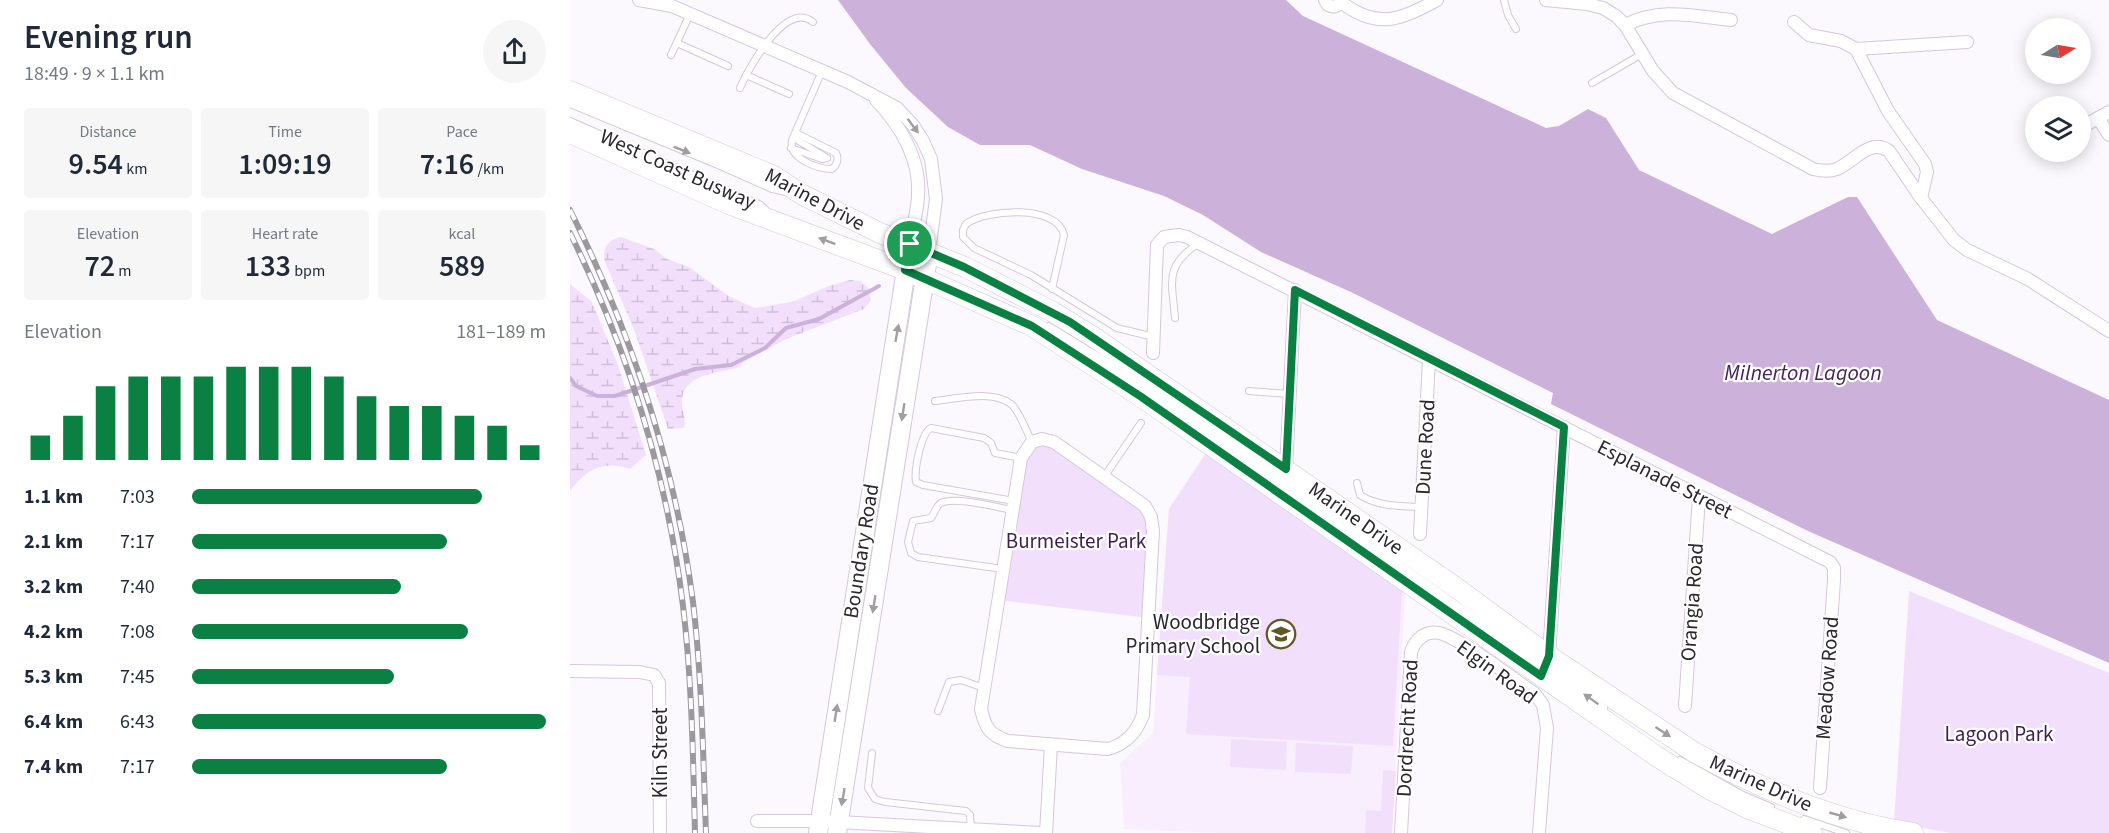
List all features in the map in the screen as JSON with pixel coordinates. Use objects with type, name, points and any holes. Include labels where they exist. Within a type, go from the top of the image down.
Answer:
[{"type":"main road","name":"Marine Drive","points":[[570,90],[746,163],[774,176],[801,194],[880,233],[985,277],[1070,322],[1458,589],[1545,666],[1656,756],[1709,789],[1749,808],[1807,826]]},
{"type":"main road","name":"Marine Drive","points":[[570,133],[731,205],[905,270],[1019,319],[1149,402],[1545,666],[1718,766],[1792,800],[1892,831],[1913,833]]},
{"type":"main road","name":"Boundary Road","points":[[819,827],[910,244]]},
{"type":"main road","name":"Boundary Road","points":[[838,828],[929,252]]},
{"type":"street","points":[[639,0],[661,3],[690,14],[867,91],[897,108],[918,133],[931,159],[936,199],[929,252]]},
{"type":"street","points":[[1325,0],[1332,7],[1341,1],[1358,15],[1370,19],[1409,15],[1437,0]]},
{"type":"street","points":[[1546,0],[1587,4],[1603,8],[1616,16],[1625,25],[1662,83],[1673,93],[1813,169],[1824,171],[1838,168],[1865,150],[1872,147],[1884,148],[1954,240],[1967,250],[2028,279],[2105,327]]},
{"type":"street","points":[[1625,25],[1651,14],[1666,13],[1731,20]]},
{"type":"street","points":[[1794,22],[1809,35],[1841,41],[1856,49],[1967,42]]},
{"type":"street","points":[[1856,49],[1888,111],[1925,164],[1927,172],[1921,198]]},
{"type":"street","points":[[867,91],[889,113],[901,130],[914,162],[918,197],[910,244]]},
{"type":"street","points":[[2104,115],[2109,135]]},
{"type":"street","name":"Esplanade Street","points":[[1154,337],[1156,250],[1160,241],[1170,235],[1187,237],[1830,562],[1834,568]]},
{"type":"street","points":[[1286,469],[1295,290]]},
{"type":"street","points":[[1153,353],[1154,337]]},
{"type":"street","name":"Dune Road","points":[[1420,534],[1429,359]]},
{"type":"street","points":[[1545,666],[1564,427]]},
{"type":"street","points":[[1042,439],[1054,442],[1145,506],[1151,517],[1153,531],[1143,715],[1138,729],[1119,746],[1108,749],[1008,741],[988,731],[984,722],[981,709],[1021,458],[1032,442],[1042,439]]},
{"type":"street","name":"Orangia Road","points":[[1685,706],[1700,497]]},
{"type":"street","name":"Meadow Road","points":[[1820,788],[1834,568]]},
{"type":"street","name":"Dordrecht Road","points":[[1401,833],[1410,652],[1417,639],[1431,633]]},
{"type":"street","name":"Elgin Road","points":[[1431,633],[1440,633],[1459,643],[1534,694],[1543,705],[1547,728],[1539,833]]},
{"type":"street","name":"Kiln Street","points":[[570,671],[640,672],[654,675],[659,683],[661,700],[660,833]]},
{"type":"street","points":[[1046,833],[1051,745]]},
{"type":"street","points":[[757,821],[838,828],[1039,833]]},
{"type":"lane","points":[[1504,0],[1508,15],[1516,29]]},
{"type":"lane","points":[[799,10],[809,16],[813,22]]},
{"type":"lane","points":[[671,55],[690,14]]},
{"type":"lane","points":[[740,88],[762,45],[782,16]]},
{"type":"lane","points":[[677,43],[728,66]]},
{"type":"lane","points":[[1592,83],[1642,54]]},
{"type":"lane","points":[[795,136],[833,150],[838,156],[838,162],[832,169],[822,168],[799,158],[791,148],[795,136],[822,71]]},
{"type":"lane","points":[[746,75],[789,94]]},
{"type":"lane","name":"West Coast Busway","points":[[570,104],[772,189],[801,194]]},
{"type":"lane","name":"West Coast Busway","points":[[570,121],[761,206],[783,224]]},
{"type":"lane","points":[[791,148],[822,159],[827,158],[795,136]]},
{"type":"lane","points":[[1052,289],[1064,235],[1057,222],[1036,214],[1009,212],[983,216],[966,224],[963,237],[974,248],[1031,275],[1052,289],[1117,328],[1154,337]]},
{"type":"lane","points":[[1175,318],[1172,285],[1174,269],[1184,253],[1199,243]]},
{"type":"lane","points":[[1250,391],[1290,394]]},
{"type":"lane","points":[[935,401],[972,396],[1009,403],[1032,442]]},
{"type":"lane","points":[[1104,478],[1141,423]]},
{"type":"lane","points":[[1013,506],[923,485],[916,482],[915,474],[924,434],[931,429],[984,438],[991,444],[995,453],[1021,458]]},
{"type":"lane","points":[[1357,483],[1360,495],[1373,502],[1422,507]]},
{"type":"lane","points":[[1003,568],[918,556],[911,554],[908,542],[913,521],[931,518],[936,508],[944,502],[1013,506]]},
{"type":"lane","points":[[1545,666],[1611,713]]},
{"type":"lane","points":[[938,711],[949,682],[961,680],[984,688]]},
{"type":"lane","points":[[873,753],[868,788],[875,799],[966,811],[978,831]]},
{"type":"lane","points":[[1676,758],[1743,795],[1775,809]]},
{"type":"lane","points":[[1807,826],[1846,833]]},
{"type":"shaded area","name":"Woodbridge Primary School","points":[[1206,453],[1405,593],[1392,833],[1218,833],[1124,829],[1120,763],[1153,733],[1169,509]]},
{"type":"green space","points":[[621,237],[654,249],[667,259],[689,267],[730,297],[755,308],[792,302],[829,286],[850,280],[861,281],[869,289],[871,300],[864,309],[786,339],[742,363],[740,367],[696,379],[684,391],[682,407],[684,428],[668,429],[635,332],[605,262],[604,253],[607,245],[612,240]]},
{"type":"green space","points":[[570,284],[592,302],[618,365],[646,455],[630,469],[620,466],[596,468],[583,477],[570,491]]},
{"type":"green space","name":"Burmeister Park","points":[[1042,439],[1151,517],[1149,618],[998,600],[1021,458]]},
{"type":"green space","name":"Woodbridge Primary School","points":[[1206,453],[1402,591],[1393,746],[1186,734],[1190,677],[1157,675],[1169,509]]},
{"type":"green space","name":"Lagoon Park","points":[[1909,591],[2109,673],[2109,833],[1951,833],[1894,823]]},
{"type":"green space","points":[[1231,739],[1287,742],[1286,770],[1230,767]]},
{"type":"green space","points":[[1296,743],[1353,746],[1351,774],[1295,772]]},
{"type":"green space","points":[[1383,770],[1396,771],[1392,833],[1365,833],[1366,810],[1381,811]]},
{"type":"water","name":"Milnerton Lagoon","points":[[838,0],[1286,0],[1303,16],[1546,128],[1559,126],[1588,109],[1606,118],[1639,170],[1772,234],[1848,197],[1857,197],[1937,320],[2109,400],[2109,663],[1808,531],[1551,404],[1553,393],[1353,293],[1261,252],[1203,215],[1164,196],[1082,169],[1030,145],[980,145],[948,127],[906,88]]},
{"type":"waterway","points":[[570,378],[576,386],[597,396],[615,396],[695,369],[731,365],[765,348],[786,328],[819,319],[879,286]]},
{"type":"railway","points":[[570,210],[613,304],[631,352],[663,450],[675,500],[685,551],[696,631],[706,833]]},
{"type":"railway","points":[[570,233],[591,277],[627,368],[656,461],[667,509],[686,634],[692,719],[695,833]]},
{"type":"place","name":"Woodbridge Primary School","points":[[1281,634]]},
{"type":"route","points":[[910,244],[964,267],[1070,322],[1286,469],[1295,290],[1564,427],[1549,656],[1541,676],[1140,396],[1032,326],[905,270],[910,244]]}]
